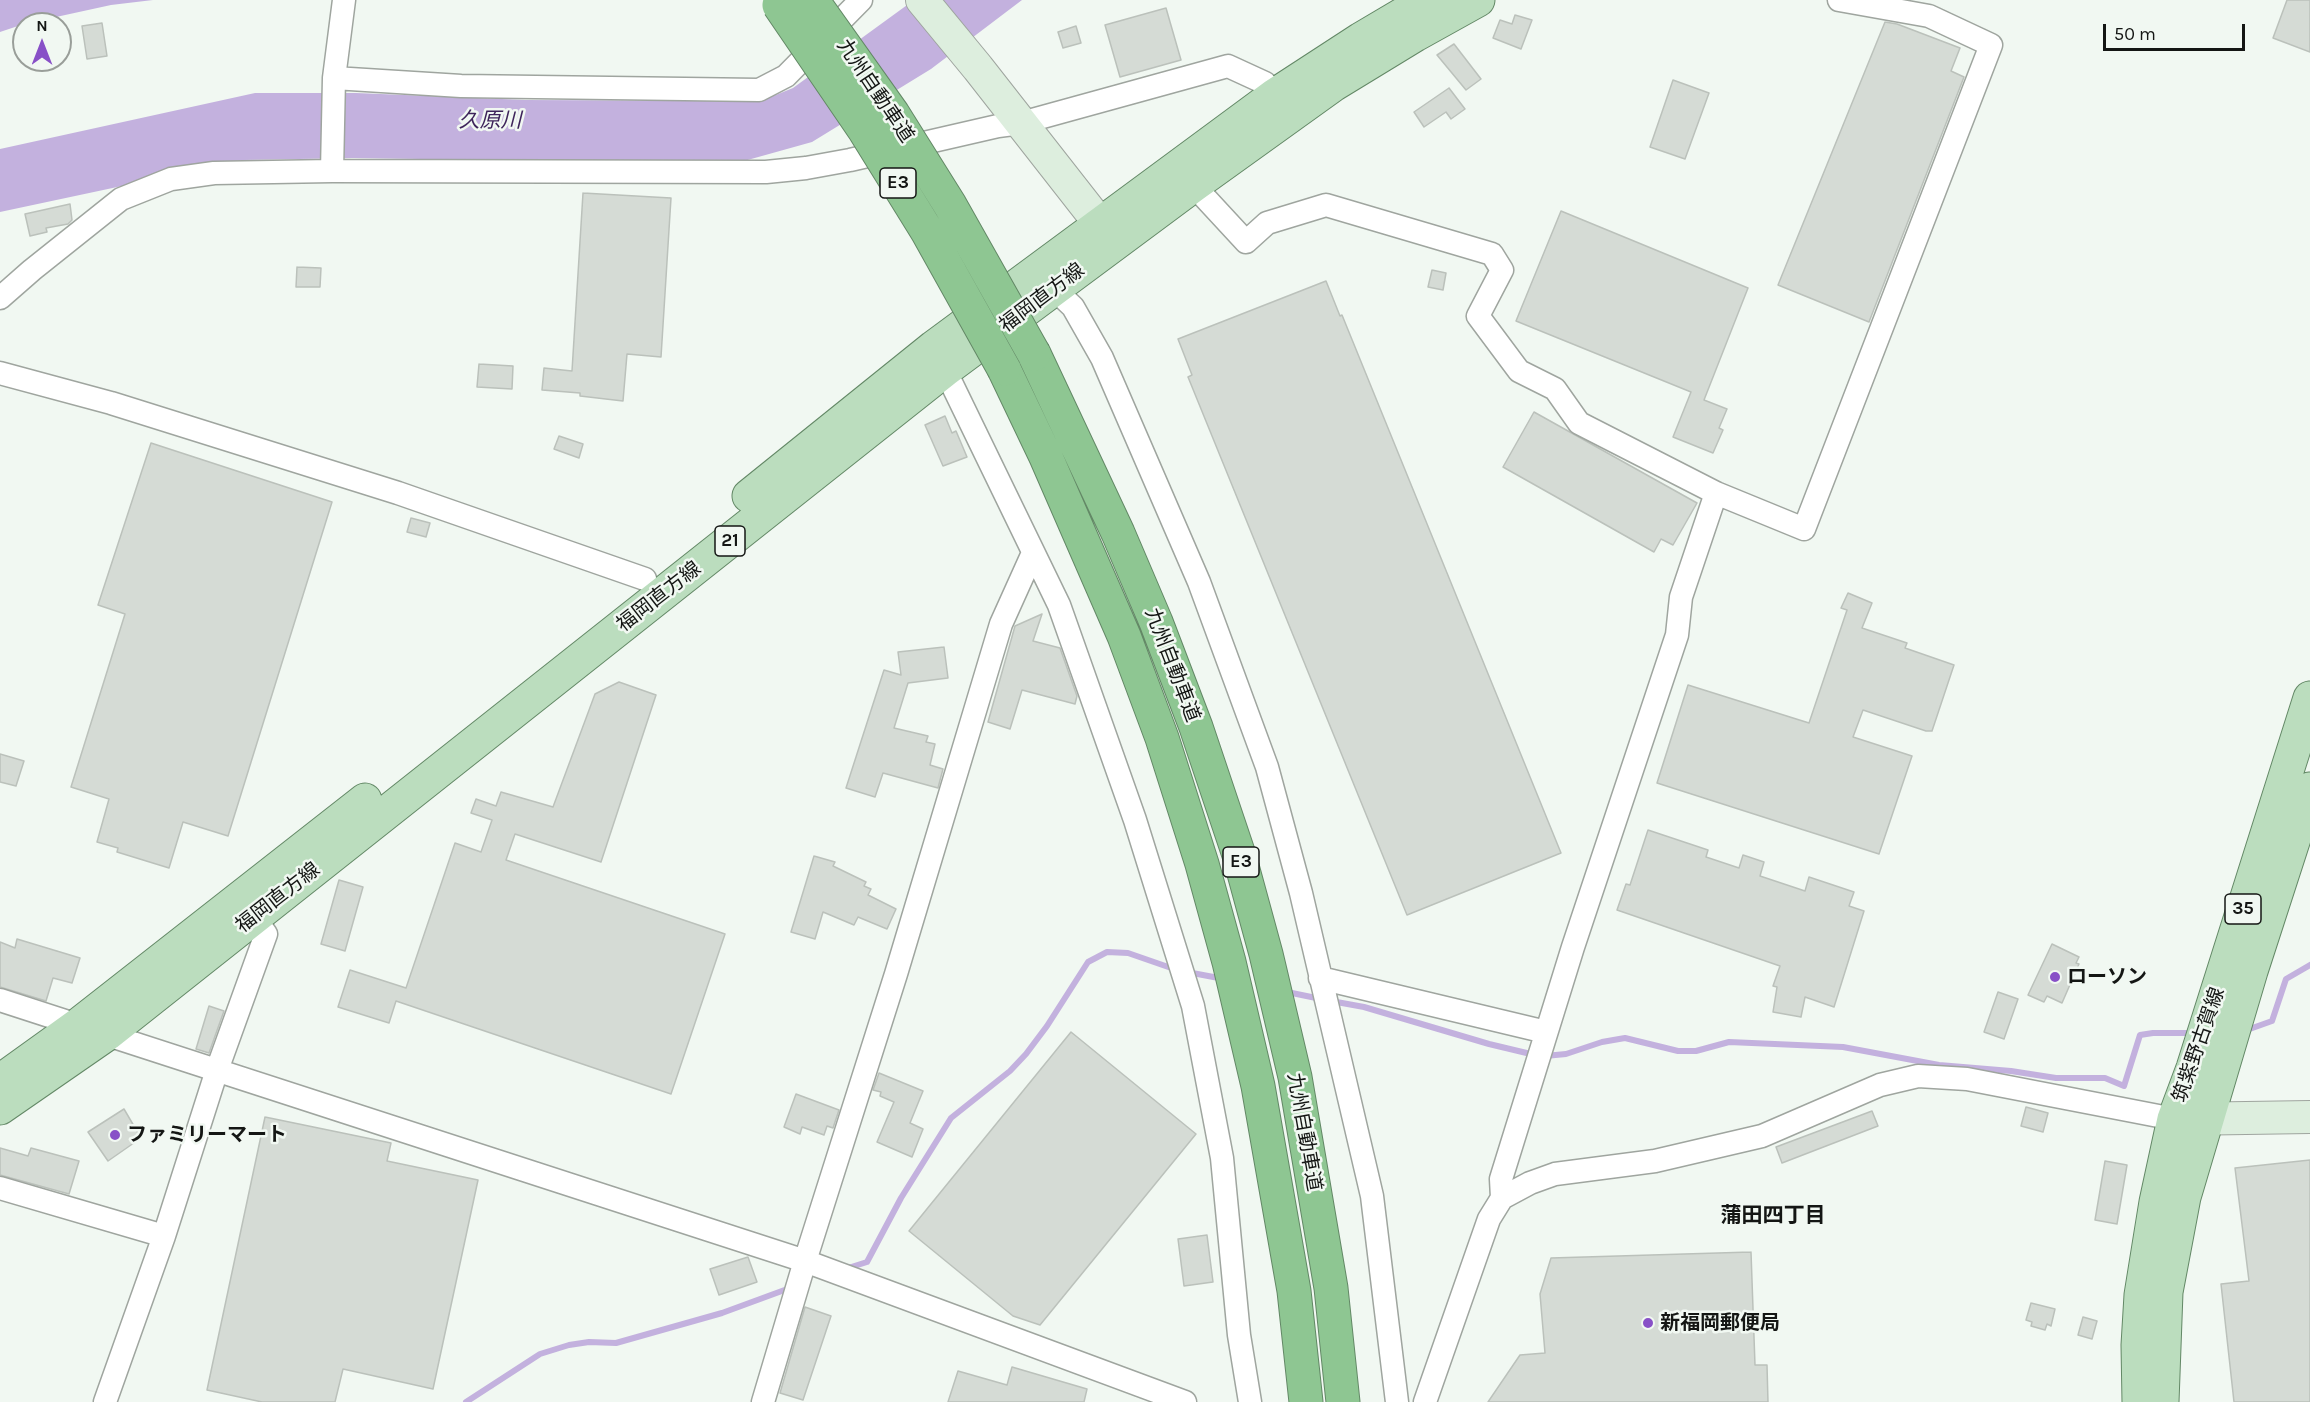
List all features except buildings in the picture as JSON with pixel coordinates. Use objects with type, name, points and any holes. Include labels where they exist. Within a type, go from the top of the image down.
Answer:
[{"type":"highway","name":"九州自動車道","points":[[812,0],[893,114],[950,205],[1034,354],[1118,533],[1156,622],[1196,727],[1239,855],[1266,954],[1295,1077],[1331,1288],[1343,1402]]},
{"type":"highway","name":"九州自動車道","points":[[777,3],[865,131],[921,221],[1004,369],[1047,457],[1124,636],[1162,738],[1202,864],[1229,962],[1258,1086],[1294,1291],[1306,1402]]},
{"type":"main road","name":"福岡直方線","points":[[1185,176],[1275,95],[1360,39],[1427,0]]},
{"type":"main road","name":"福岡直方線","points":[[0,1108],[645,579],[934,347],[1107,233],[1185,176],[1415,35],[1478,0]]},
{"type":"main road","name":"福岡直方線","points":[[0,1081],[93,1030],[254,917],[945,370],[1054,289],[1107,233]]},
{"type":"main road","name":"筑紫野古賀線","points":[[2162,1402],[2166,1292],[2184,1197],[2196,1057],[2310,698]]},
{"type":"main road","name":"筑紫野古賀線","points":[[2139,1402],[2138,1345],[2141,1295],[2156,1202],[2190,1119],[2310,789]]},
{"type":"street","points":[[332,163],[334,78],[344,0]]},
{"type":"street","points":[[334,78],[461,86],[759,90],[786,76],[861,0]]},
{"type":"street","points":[[922,0],[1107,233]]},
{"type":"street","points":[[1185,176],[1246,242],[1267,223],[1326,205],[1492,254],[1502,270],[1478,316],[1519,371],[1556,389],[1579,423],[1716,493],[1804,529],[1991,45],[1929,16],[1839,0]]},
{"type":"street","points":[[0,298],[121,199],[171,179],[214,172],[332,163],[766,172],[839,162],[998,126],[1021,123],[1228,66],[1265,83],[1275,95]]},
{"type":"street","points":[[1054,289],[1073,307],[1102,358],[1199,582],[1267,767],[1301,893],[1372,1196],[1397,1402]]},
{"type":"street","points":[[945,370],[1059,604],[1135,820],[1192,1006],[1222,1158],[1239,1335],[1250,1402]]},
{"type":"street","points":[[0,373],[111,403],[398,493],[645,579]]},
{"type":"street","points":[[1502,1198],[1501,1179],[1546,1032],[1677,634],[1682,597],[1716,493]]},
{"type":"street","points":[[763,1402],[805,1261],[900,963],[1000,624],[1033,553]]},
{"type":"street","points":[[105,1402],[164,1236],[217,1070],[266,934],[254,917]]},
{"type":"street","points":[[1320,978],[1546,1032]]},
{"type":"street","points":[[0,1000],[805,1261],[1185,1402]]},
{"type":"street","points":[[1425,1402],[1489,1219],[1502,1198],[1530,1183],[1555,1174],[1655,1161],[1762,1136],[1880,1085],[1918,1076],[1967,1079],[2190,1119],[2310,1117]]},
{"type":"street","points":[[0,1188],[164,1236]]},
{"type":"shaded area","points":[[0,0],[153,0],[111,5],[72,14],[12,12],[12,28],[0,32]]},
{"type":"water","name":"久原川","points":[[914,0],[1022,0],[931,69],[812,142],[744,161],[353,158],[244,160],[0,212],[0,149],[255,93],[356,93],[526,100],[761,101],[793,88]]},
{"type":"waterway","points":[[845,1269],[867,1262],[901,1198],[951,1118],[1010,1071],[1026,1054],[1088,962],[1107,952],[1128,953],[1177,970]]},
{"type":"waterway","points":[[2244,1031],[2272,1021],[2286,979],[2310,965]]},
{"type":"waterway","points":[[1187,972],[1224,979]]},
{"type":"waterway","points":[[1287,992],[1321,999]]},
{"type":"waterway","points":[[1331,1001],[1364,1007],[1489,1044],[1535,1055]]},
{"type":"waterway","points":[[1545,1056],[1566,1054],[1602,1042],[1625,1038],[1678,1051],[1696,1051],[1729,1042],[1843,1047],[1939,1065],[2011,1071],[2056,1078],[2105,1078],[2124,1086],[2140,1035],[2195,1033]]},
{"type":"waterway","points":[[466,1402],[540,1354],[569,1345],[589,1342],[616,1343],[722,1313],[790,1288]]},
{"type":"place","name":"ローソン","points":[[2055,977]]},
{"type":"place","name":"ファミリーマート","points":[[115,1135]]},
{"type":"place","name":"新福岡郵便局","points":[[1648,1323]]},
{"type":"district","name":"蒲田四丁目","points":[[1773,1216]]}]
